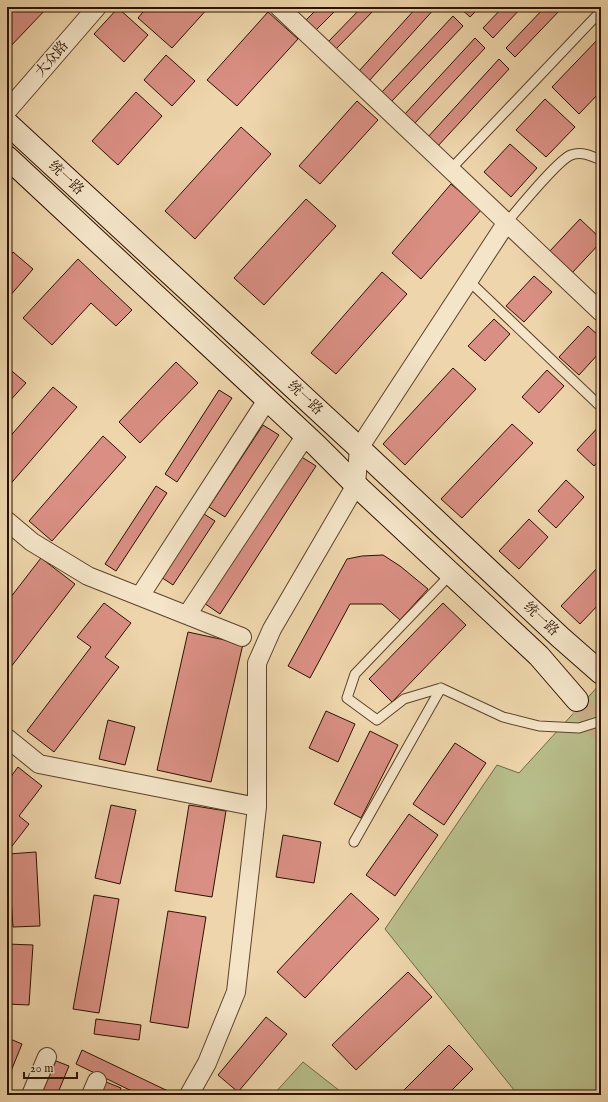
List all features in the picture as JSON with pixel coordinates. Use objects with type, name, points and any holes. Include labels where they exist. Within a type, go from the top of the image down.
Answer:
[{"type":"main road","name":"统一路","points":[[7,123],[560,637],[601,673]]},
{"type":"main road","name":"统一路","points":[[7,158],[306,435],[356,485],[539,656],[577,700]]},
{"type":"street","name":"大众路","points":[[7,111],[97,7]]},
{"type":"street","points":[[279,7],[601,312]]},
{"type":"street","points":[[189,1095],[207,1063],[236,992],[257,807],[257,663],[272,629],[356,485],[358,448],[507,222]]},
{"type":"street","points":[[140,596],[267,400]]},
{"type":"street","points":[[186,615],[306,435]]},
{"type":"street","points":[[7,521],[32,542],[88,576],[242,637]]},
{"type":"street","points":[[7,738],[39,764],[257,807]]},
{"type":"street","points":[[31,1095],[47,1057]]},
{"type":"lane","points":[[450,170],[601,11]]},
{"type":"lane","points":[[507,222],[558,165],[571,155],[583,153],[601,160]]},
{"type":"lane","points":[[468,280],[601,407]]},
{"type":"lane","points":[[452,574],[355,674],[347,698],[378,720],[404,699],[441,688],[503,716],[539,726],[579,728],[601,721]]},
{"type":"lane","points":[[354,842],[441,688]]},
{"type":"green space","points":[[601,683],[601,1095],[518,1095],[385,929],[497,765],[519,773]]},
{"type":"green space","points":[[303,1062],[345,1095],[273,1095]]},
{"type":"building","points":[[7,7],[48,7],[7,50]]},
{"type":"building","points":[[147,7],[209,7],[172,48],[138,18]]},
{"type":"building","points":[[319,7],[339,7],[316,30],[306,20]]},
{"type":"building","points":[[362,7],[377,7],[335,50],[327,43]]},
{"type":"building","points":[[417,7],[436,7],[369,81],[359,71]]},
{"type":"building","points":[[459,7],[480,7],[470,17]]},
{"type":"building","points":[[503,7],[522,7],[493,38],[483,28]]},
{"type":"building","points":[[545,7],[563,7],[515,57],[506,48]]},
{"type":"building","points":[[118,8],[148,35],[124,62],[94,34]]},
{"type":"building","points":[[268,12],[298,39],[237,106],[207,80]]},
{"type":"building","points":[[453,16],[463,26],[391,102],[381,93]]},
{"type":"building","points":[[601,36],[601,91],[579,114],[552,87]]},
{"type":"building","points":[[475,38],[485,48],[414,124],[404,115]]},
{"type":"building","points":[[166,55],[195,81],[172,106],[144,80]]},
{"type":"building","points":[[499,59],[509,69],[437,147],[427,138]]},
{"type":"building","points":[[136,92],[162,116],[118,165],[92,141]]},
{"type":"building","points":[[545,99],[575,127],[546,157],[516,130]]},
{"type":"building","points":[[357,101],[378,120],[320,184],[299,166]]},
{"type":"building","points":[[241,127],[271,154],[195,239],[165,211]]},
{"type":"building","points":[[510,144],[537,168],[511,197],[484,172]]},
{"type":"building","points":[[451,184],[481,210],[421,279],[392,253]]},
{"type":"building","points":[[306,199],[336,226],[264,305],[234,278]]},
{"type":"building","points":[[580,219],[601,239],[601,242],[571,274],[548,253]]},
{"type":"building","points":[[13,252],[33,269],[9,297],[7,295],[7,259]]},
{"type":"building","points":[[78,259],[132,310],[116,326],[91,303],[52,345],[23,318]]},
{"type":"building","points":[[382,272],[407,294],[336,374],[311,353]]},
{"type":"building","points":[[534,276],[552,292],[524,322],[506,306]]},
{"type":"building","points":[[494,319],[510,334],[485,361],[468,346]]},
{"type":"building","points":[[588,326],[601,338],[601,351],[579,375],[559,357]]},
{"type":"building","points":[[176,362],[198,383],[140,443],[119,422]]},
{"type":"building","points":[[7,367],[26,383],[7,404]]},
{"type":"building","points":[[453,368],[476,389],[405,465],[383,444]]},
{"type":"building","points":[[547,370],[564,386],[539,413],[522,397]]},
{"type":"building","points":[[53,387],[77,407],[7,488],[7,440]]},
{"type":"building","points":[[219,390],[232,398],[177,482],[165,474]]},
{"type":"building","points":[[512,424],[533,443],[462,518],[441,499]]},
{"type":"building","points":[[601,424],[601,458],[594,466],[577,450]]},
{"type":"building","points":[[263,425],[279,435],[225,517],[209,507]]},
{"type":"building","points":[[103,436],[126,457],[52,541],[29,521]]},
{"type":"building","points":[[300,456],[316,466],[220,614],[204,603]]},
{"type":"building","points":[[566,480],[584,497],[556,528],[538,511]]},
{"type":"building","points":[[156,486],[167,493],[116,571],[105,564]]},
{"type":"building","points":[[204,514],[215,521],[173,585],[161,577]]},
{"type":"building","points":[[529,519],[548,537],[519,569],[499,551]]},
{"type":"building","points":[[383,555],[400,566],[428,589],[400,620],[382,604],[350,604],[310,678],[288,666],[347,559],[362,556]]},
{"type":"building","points":[[41,558],[75,584],[7,672],[7,602]]},
{"type":"building","points":[[601,564],[601,602],[580,624],[561,606]]},
{"type":"building","points":[[104,603],[131,623],[105,657],[119,667],[54,752],[27,731],[91,647],[77,637]]},
{"type":"building","points":[[443,603],[466,625],[392,702],[369,679]]},
{"type":"building","points":[[188,632],[243,644],[211,782],[157,770]]},
{"type":"building","points":[[326,711],[355,724],[338,762],[309,748]]},
{"type":"building","points":[[108,720],[135,727],[125,765],[99,759]]},
{"type":"building","points":[[370,731],[398,745],[361,818],[334,804]]},
{"type":"building","points":[[455,743],[486,763],[444,825],[413,804]]},
{"type":"building","points":[[18,767],[42,786],[19,816],[29,824],[9,850],[7,849],[7,782]]},
{"type":"building","points":[[111,805],[136,810],[120,884],[95,878]]},
{"type":"building","points":[[189,805],[226,811],[212,897],[175,891]]},
{"type":"building","points":[[409,814],[438,835],[395,896],[366,875]]},
{"type":"building","points":[[283,835],[321,842],[314,883],[276,877]]},
{"type":"building","points":[[36,852],[40,926],[13,927],[8,854]]},
{"type":"building","points":[[351,893],[379,919],[305,998],[277,972]]},
{"type":"building","points":[[94,895],[119,899],[99,1013],[73,1009]]},
{"type":"building","points":[[168,911],[206,917],[188,1028],[150,1022]]},
{"type":"building","points":[[7,944],[33,945],[29,1005],[7,1004]]},
{"type":"building","points":[[408,972],[432,997],[356,1070],[332,1045]]},
{"type":"building","points":[[266,1017],[287,1034],[238,1092],[218,1075]]},
{"type":"building","points":[[96,1019],[141,1025],[139,1040],[94,1034]]},
{"type":"building","points":[[8,1038],[22,1044],[7,1081],[7,1040]]},
{"type":"building","points":[[449,1045],[473,1069],[447,1095],[399,1095]]},
{"type":"building","points":[[82,1050],[168,1091],[167,1095],[140,1095],[76,1064]]},
{"type":"building","points":[[56,1061],[69,1066],[57,1095],[41,1095]]},
{"type":"building","points":[[106,1082],[121,1088],[118,1095],[101,1095]]},
{"type":"tunnel","points":[[577,700],[601,732]]}]
